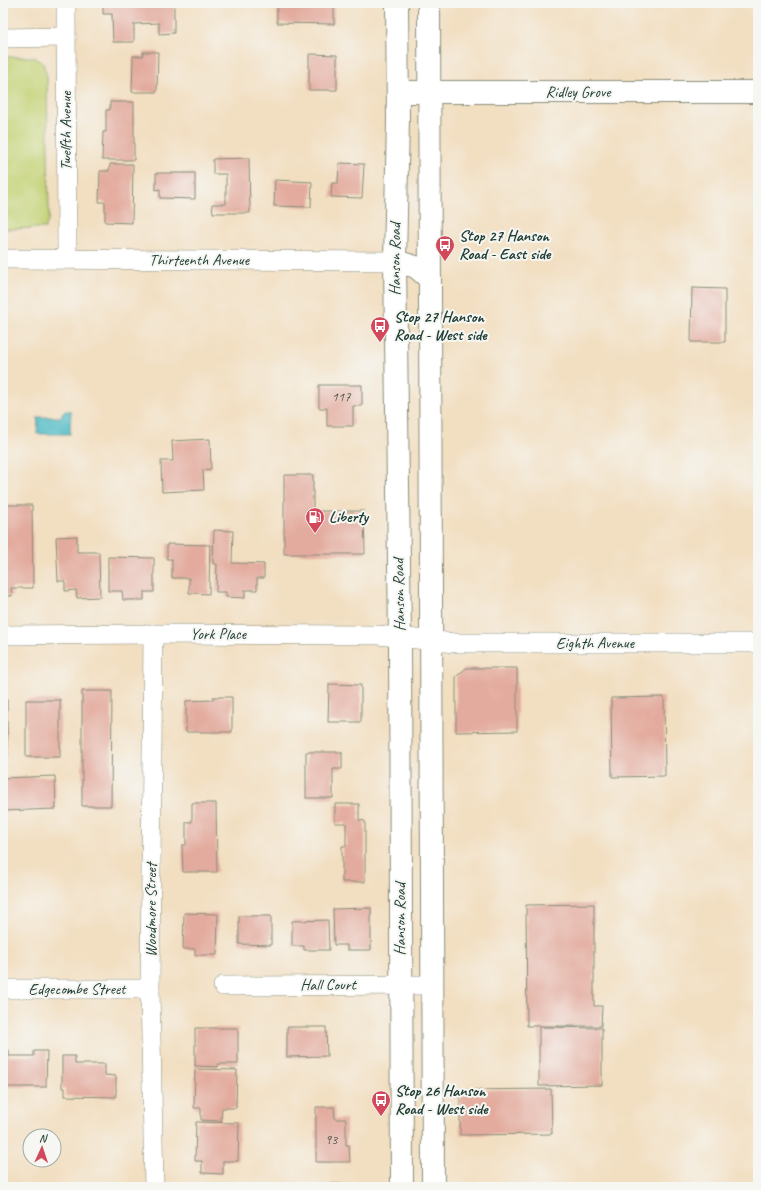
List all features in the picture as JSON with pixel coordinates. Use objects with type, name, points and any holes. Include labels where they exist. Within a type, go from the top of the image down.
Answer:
[{"type":"main road","name":"Hanson Road","points":[[397,3],[398,92],[395,261],[400,637],[400,985],[402,1187]]},
{"type":"main road","name":"Hanson Road","points":[[429,3],[433,1187]]},
{"type":"main road","name":"Ridley Grove","points":[[398,92],[758,92]]},
{"type":"main road","points":[[395,261],[416,267],[430,279]]},
{"type":"street","name":"Twelfth Avenue","points":[[66,3],[67,259]]},
{"type":"street","points":[[3,38],[66,37]]},
{"type":"street","name":"Thirteenth Avenue","points":[[3,259],[395,261]]},
{"type":"street","name":"Woodmore Street","points":[[153,634],[150,989],[154,1187]]},
{"type":"street","name":"York Place","points":[[3,635],[378,635],[432,641]]},
{"type":"street","name":"Eighth Avenue","points":[[432,641],[455,643],[758,643]]},
{"type":"street","name":"Hall Court","points":[[223,986],[432,985]]},
{"type":"street","name":"Edgecombe Street","points":[[3,989],[150,989]]},
{"type":"green space","points":[[3,57],[33,57],[43,63],[47,77],[49,219],[45,228],[3,229]]},
{"type":"water","points":[[64,411],[71,411],[70,434],[37,434],[38,417],[61,417]]},
{"type":"building","points":[[103,3],[174,3],[174,33],[159,34],[159,23],[134,24],[134,42],[113,42],[112,14],[103,14]]},
{"type":"building","points":[[277,3],[334,3],[334,24],[277,23]]},
{"type":"building","points":[[143,52],[158,52],[157,92],[132,92],[133,56],[143,56]]},
{"type":"building","points":[[309,54],[337,55],[337,90],[309,90]]},
{"type":"building","points":[[110,102],[134,102],[134,160],[102,160],[103,132],[106,132],[106,110],[110,110]]},
{"type":"building","points":[[249,158],[250,213],[213,213],[212,204],[226,204],[226,174],[213,174],[213,159]]},
{"type":"building","points":[[339,163],[364,164],[362,198],[331,197],[332,183],[338,183]]},
{"type":"building","points":[[110,164],[133,164],[132,223],[105,222],[105,202],[99,202],[100,171],[109,171]]},
{"type":"building","points":[[156,173],[195,173],[195,199],[160,198],[160,189],[156,190]]},
{"type":"building","points":[[275,180],[312,182],[311,207],[274,206]]},
{"type":"building","points":[[692,288],[725,289],[725,342],[691,342]]},
{"type":"building","points":[[319,385],[362,385],[362,406],[353,406],[353,426],[327,426],[327,408],[319,408]]},
{"type":"building","points":[[210,439],[211,469],[203,470],[204,490],[162,492],[161,461],[173,461],[172,441]]},
{"type":"building","points":[[284,475],[313,475],[313,511],[364,511],[365,554],[284,554]]},
{"type":"building","points":[[3,505],[32,505],[33,588],[11,588],[12,596],[3,596]]},
{"type":"building","points":[[214,530],[233,531],[232,563],[264,564],[264,578],[257,578],[257,590],[245,590],[245,598],[226,597],[226,592],[216,592],[217,564],[213,564]]},
{"type":"building","points":[[77,536],[77,552],[99,552],[100,597],[77,598],[76,590],[65,591],[65,581],[58,581],[56,537]]},
{"type":"building","points":[[167,544],[210,545],[209,594],[189,593],[189,578],[172,578],[172,559],[167,559]]},
{"type":"building","points":[[108,557],[154,558],[154,592],[144,592],[144,600],[123,600],[122,591],[108,591]]},
{"type":"building","points":[[466,668],[517,668],[517,731],[456,732],[456,677]]},
{"type":"building","points":[[329,684],[361,685],[361,722],[328,722]]},
{"type":"building","points":[[82,691],[112,691],[111,806],[82,806]]},
{"type":"building","points":[[213,697],[232,697],[232,732],[186,732],[186,701],[213,700]]},
{"type":"building","points":[[664,697],[665,776],[612,777],[611,698]]},
{"type":"building","points":[[3,700],[7,700],[7,755],[3,755]]},
{"type":"building","points":[[26,700],[60,700],[60,757],[26,757]]},
{"type":"building","points":[[306,752],[342,752],[342,769],[333,769],[333,798],[306,798]]},
{"type":"building","points":[[55,776],[56,809],[3,811],[3,778]]},
{"type":"building","points":[[192,803],[216,803],[217,872],[183,872],[182,845],[186,845],[186,822],[192,822]]},
{"type":"building","points":[[335,804],[359,804],[359,820],[365,821],[365,882],[342,882],[342,846],[346,846],[346,823],[335,823]]},
{"type":"building","points":[[594,904],[594,1006],[602,1006],[601,1026],[527,1026],[526,905]]},
{"type":"building","points":[[371,908],[371,950],[347,950],[347,945],[334,945],[333,909]]},
{"type":"building","points":[[184,913],[218,914],[217,955],[195,955],[195,949],[183,949]]},
{"type":"building","points":[[239,916],[271,916],[271,945],[239,944]]},
{"type":"building","points":[[328,920],[329,950],[304,950],[304,946],[292,946],[292,921]]},
{"type":"building","points":[[287,1027],[326,1027],[327,1056],[287,1057]]},
{"type":"building","points":[[539,1027],[602,1028],[602,1085],[539,1086]]},
{"type":"building","points":[[195,1028],[238,1028],[238,1064],[218,1064],[218,1067],[195,1066]]},
{"type":"building","points":[[3,1050],[9,1050],[9,1056],[34,1056],[34,1051],[47,1051],[46,1087],[3,1087]]},
{"type":"building","points":[[62,1056],[75,1056],[75,1064],[105,1064],[105,1075],[116,1076],[116,1097],[65,1096],[65,1088],[62,1088]]},
{"type":"building","points":[[195,1069],[237,1070],[236,1108],[222,1108],[221,1121],[201,1120],[201,1108],[194,1108]]},
{"type":"building","points":[[551,1089],[552,1134],[460,1135],[460,1090]]},
{"type":"building","points":[[316,1107],[334,1107],[335,1119],[346,1119],[346,1145],[349,1145],[350,1162],[316,1162]]},
{"type":"building","points":[[196,1122],[239,1123],[238,1161],[223,1161],[223,1174],[202,1173],[202,1161],[195,1161]]},
{"type":"building","points":[[330,1184],[353,1184],[353,1187],[330,1187]]},
{"type":"place","name":"Stop 27 Hanson Road - East side","points":[[445,262]]},
{"type":"place","name":"Stop 27 Hanson Road - West side","points":[[380,343]]},
{"type":"place","name":"Liberty","points":[[315,534]]},
{"type":"place","name":"Stop 26 Hanson Road - West side","points":[[381,1117]]}]
